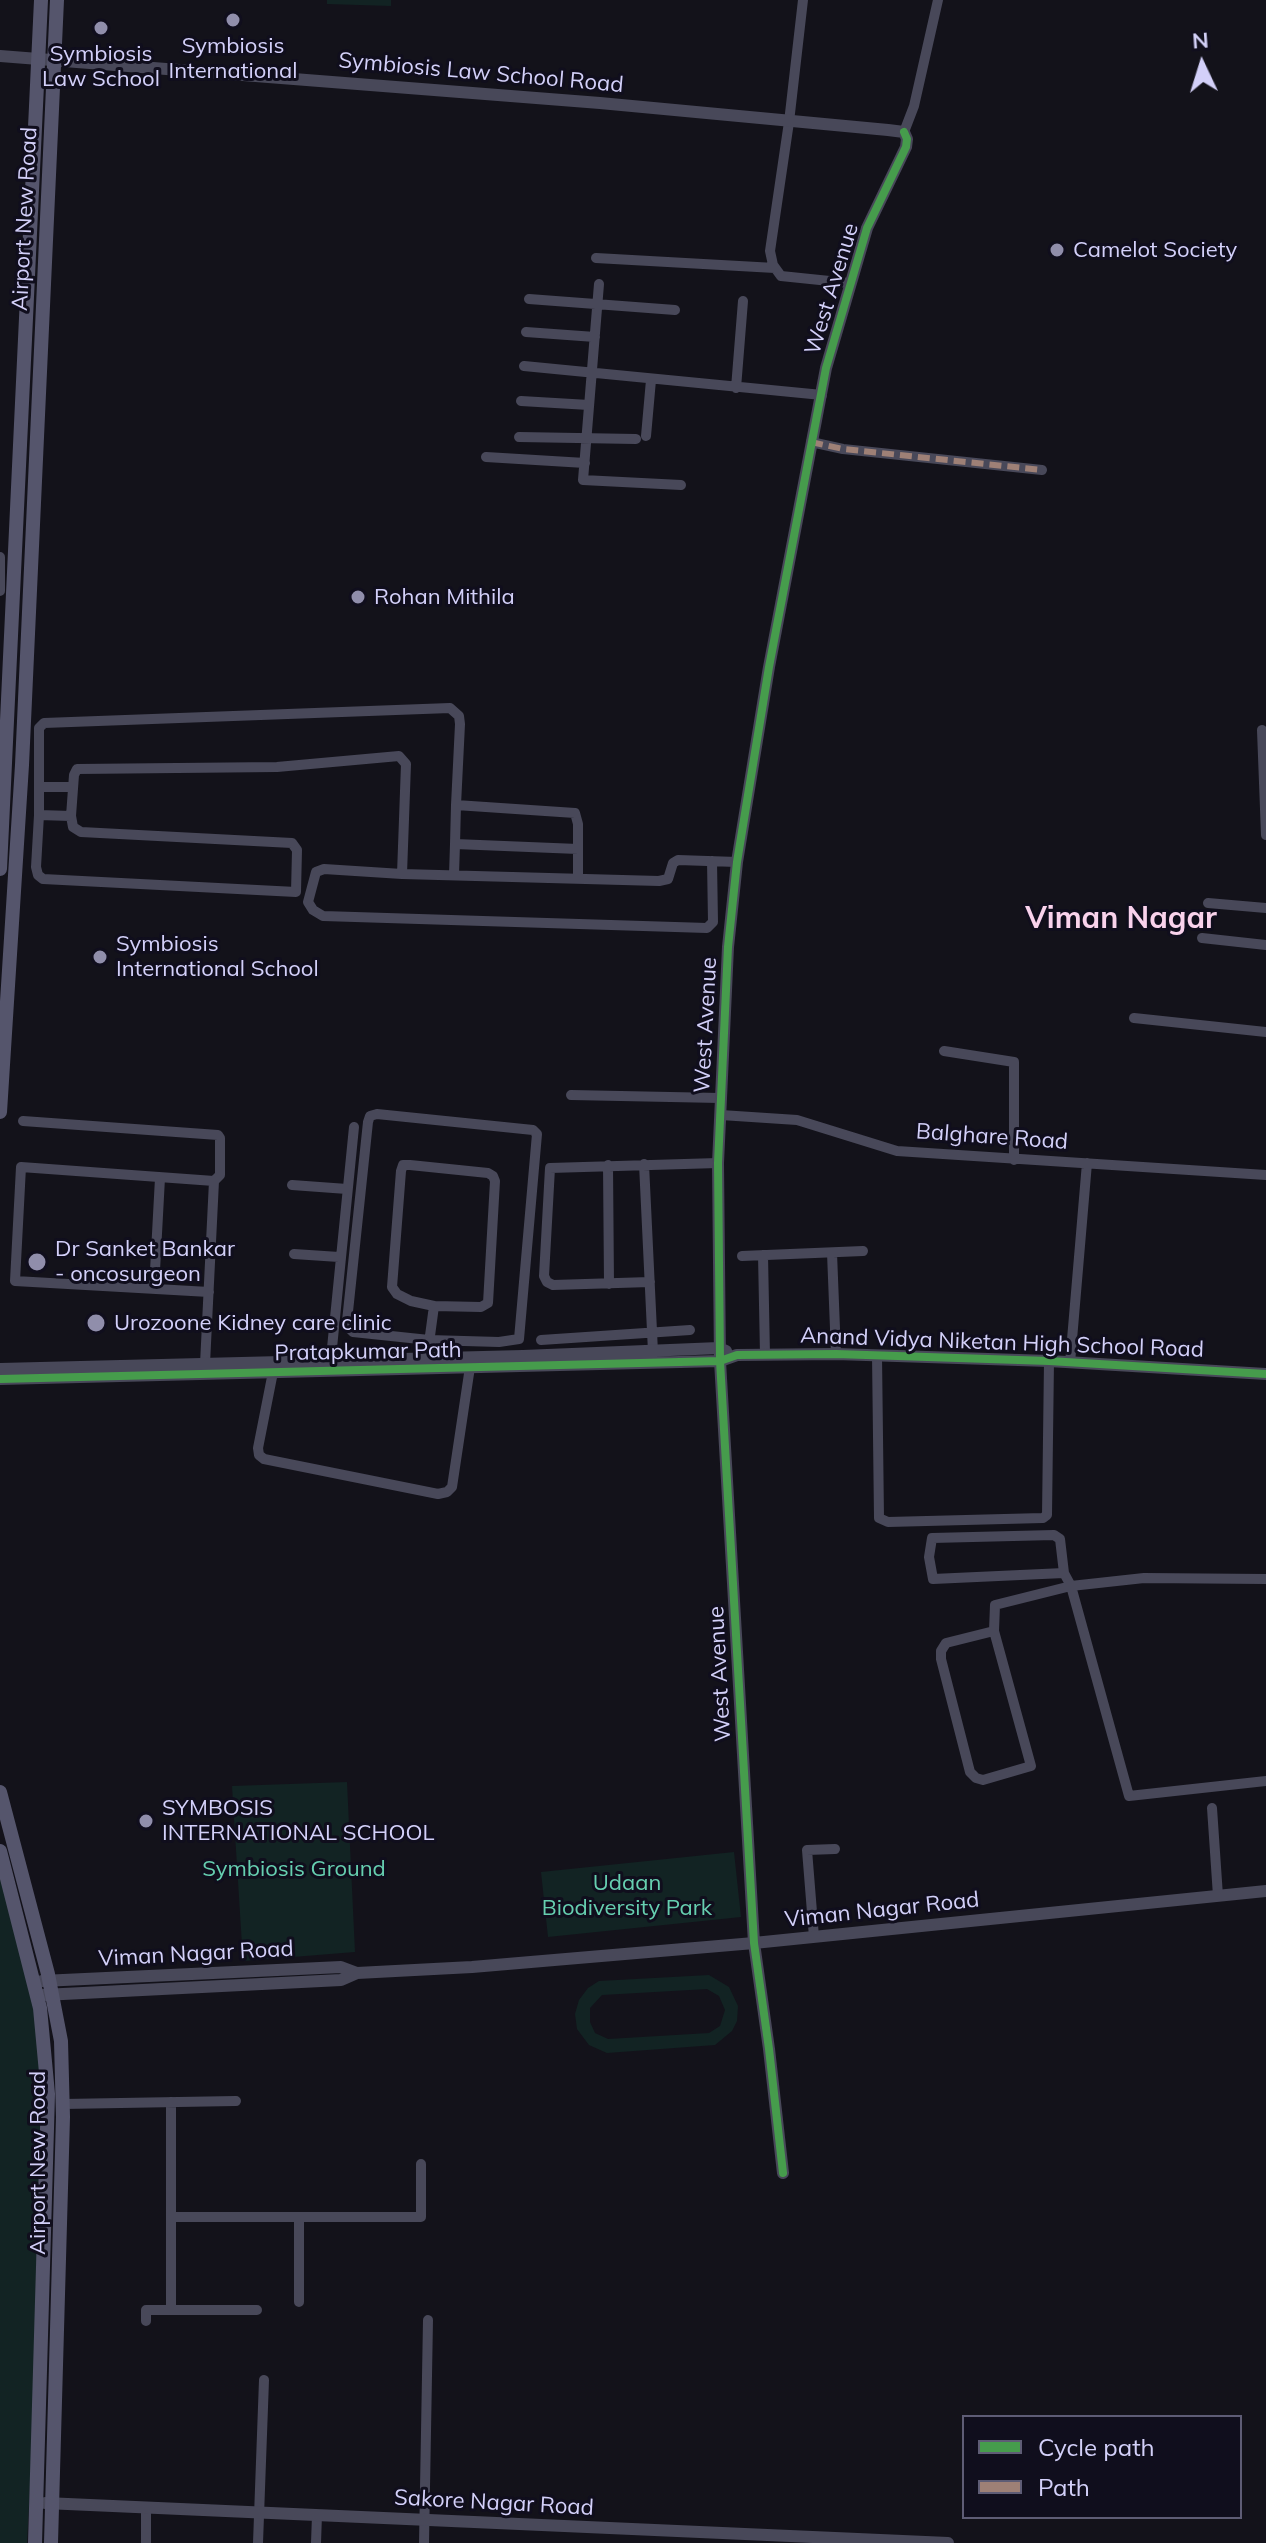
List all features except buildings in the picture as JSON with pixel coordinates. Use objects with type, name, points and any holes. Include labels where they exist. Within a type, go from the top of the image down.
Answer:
[{"type":"main road","name":"Airport New Road","points":[[0,869],[5,710],[41,0]]},
{"type":"main road","name":"Airport New Road","points":[[0,1112],[22,765],[57,0]]},
{"type":"main road","name":"Airport New Road","points":[[0,1792],[44,1988],[48,2094],[45,2503],[51,2543]]},
{"type":"main road","name":"Airport New Road","points":[[0,1851],[61,2041],[63,2104],[45,2503],[35,2543]]},
{"type":"street","points":[[803,0],[770,251],[781,276],[849,283]]},
{"type":"street","points":[[904,132],[914,106],[938,0]]},
{"type":"street","name":"Symbiosis Law School Road","points":[[0,56],[600,103],[904,132]]},
{"type":"street","name":"West Avenue","points":[[783,2173],[754,1943],[720,1355],[718,1163],[728,947],[737,862],[769,667],[811,442],[849,283],[867,228],[906,147],[904,132]]},
{"type":"street","points":[[596,258],[775,268]]},
{"type":"street","points":[[599,284],[583,480],[681,485]]},
{"type":"street","points":[[529,299],[675,310]]},
{"type":"street","points":[[736,388],[743,301]]},
{"type":"street","points":[[526,332],[595,337]]},
{"type":"street","points":[[524,366],[822,395]]},
{"type":"street","points":[[519,437],[586,440],[641,437],[651,380]]},
{"type":"street","points":[[521,401],[589,405]]},
{"type":"street","points":[[811,442],[843,449],[1042,470]]},
{"type":"street","points":[[486,457],[585,463]]},
{"type":"street","points":[[0,557],[0,591]]},
{"type":"street","points":[[309,899],[303,899],[296,892],[43,879],[36,867],[39,728],[44,723],[450,708],[459,716],[460,724],[454,875]]},
{"type":"street","points":[[1262,730],[1266,835]]},
{"type":"street","points":[[296,892],[297,850],[292,843],[81,832],[73,827],[71,816],[75,771],[277,767],[399,756],[406,764],[402,874]]},
{"type":"street","points":[[39,787],[73,787]]},
{"type":"street","points":[[456,805],[575,813],[578,818],[578,878]]},
{"type":"street","points":[[39,815],[71,816]]},
{"type":"street","points":[[455,844],[578,849]]},
{"type":"street","points":[[712,861],[713,922],[707,928],[323,916],[313,910],[309,899],[316,872],[324,869],[665,881],[675,861],[712,861],[737,862]]},
{"type":"street","points":[[1208,903],[1266,908]]},
{"type":"street","points":[[1202,938],[1266,945]]},
{"type":"street","points":[[1134,1018],[1266,1032]]},
{"type":"street","points":[[944,1051],[1014,1062],[1014,1160]]},
{"type":"street","points":[[571,1095],[720,1098]]},
{"type":"street","points":[[377,1114],[533,1130],[538,1140],[519,1339],[499,1342],[429,1340],[353,1332],[347,1321],[370,1116],[377,1114]]},
{"type":"street","name":"Balghare Road","points":[[721,1115],[797,1120],[897,1151],[1266,1175]]},
{"type":"street","points":[[23,1121],[218,1135],[221,1144],[220,1175],[214,1181],[205,1364]]},
{"type":"street","points":[[330,1366],[354,1127]]},
{"type":"street","points":[[650,1282],[553,1285],[547,1282],[544,1276],[550,1168],[718,1163]]},
{"type":"street","points":[[1070,1363],[1087,1163]]},
{"type":"street","points":[[644,1164],[653,1352]]},
{"type":"street","points":[[403,1165],[488,1173],[495,1181],[488,1303],[481,1307],[434,1306],[411,1301],[397,1294],[392,1287],[403,1165]]},
{"type":"street","points":[[608,1165],[609,1284]]},
{"type":"street","points":[[209,1292],[15,1281],[18,1214],[21,1167],[214,1181]]},
{"type":"street","points":[[154,1289],[160,1178]]},
{"type":"street","points":[[292,1185],[347,1189]]},
{"type":"street","points":[[742,1256],[863,1251]]},
{"type":"street","points":[[832,1253],[836,1354]]},
{"type":"street","points":[[294,1254],[339,1257]]},
{"type":"street","points":[[763,1255],[765,1355]]},
{"type":"street","points":[[427,1358],[434,1306]]},
{"type":"street","points":[[541,1340],[690,1330]]},
{"type":"street","name":"Pratapkumar Path","points":[[0,1379],[173,1370],[205,1364],[470,1367],[653,1352],[720,1355]]},
{"type":"street","name":"Anand Vidya Niketan High School Road","points":[[737,1355],[836,1354],[1049,1361],[1266,1374]]},
{"type":"street","name":"Pratapkumar Path","points":[[0,1369],[273,1372],[427,1358],[522,1361],[737,1355]]},
{"type":"street","points":[[877,1355],[879,1518],[888,1522],[1043,1518],[1047,1515],[1049,1361]]},
{"type":"street","points":[[273,1372],[258,1448],[259,1455],[264,1459],[438,1494],[452,1487],[470,1367]]},
{"type":"street","points":[[1064,1573],[933,1579],[929,1557],[932,1538],[1054,1535],[1060,1539],[1064,1573],[1071,1586],[1129,1796],[1266,1781]]},
{"type":"street","points":[[994,1631],[946,1643],[941,1651],[970,1772],[983,1780],[1031,1766],[994,1631],[995,1605],[1071,1586],[1144,1578],[1266,1579]]},
{"type":"street","points":[[1212,1808],[1218,1896]]},
{"type":"street","points":[[814,1937],[807,1850],[835,1849]]},
{"type":"street","name":"Viman Nagar Road","points":[[44,1988],[341,1967],[357,1973],[472,1967],[754,1943],[1266,1891]]},
{"type":"street","points":[[63,2104],[236,2101]]},
{"type":"street","points":[[171,2102],[171,2308]]},
{"type":"street","points":[[172,2217],[421,2217],[421,2164]]},
{"type":"street","points":[[299,2217],[299,2302]]},
{"type":"street","points":[[146,2321],[146,2310],[257,2310]]},
{"type":"street","points":[[424,2543],[428,2320]]},
{"type":"street","points":[[258,2543],[264,2380]]},
{"type":"street","name":"Sakore Nagar Road","points":[[45,2503],[948,2543]]},
{"type":"street","points":[[146,2508],[146,2543]]},
{"type":"street","points":[[316,2543],[317,2515]]},
{"type":"green space","points":[[327,0],[391,0],[391,6],[327,4]]},
{"type":"green space","name":"Symbiosis Ground","points":[[347,1782],[355,1952],[243,1961],[232,1786]]},
{"type":"green space","name":"Udaan Biodiversity Park","points":[[734,1852],[741,1917],[548,1937],[541,1872]]},
{"type":"green space","points":[[0,1874],[36,2010],[42,2074],[27,2543],[0,2543]]},
{"type":"green space","points":[[709,1975],[729,1987],[738,2006],[737,2021],[732,2031],[715,2045],[607,2053],[589,2045],[577,2029],[575,2014],[579,2000],[588,1988],[599,1981]],"holes":[[[707,1989],[719,1996],[725,2010],[720,2026],[709,2033],[608,2039],[595,2033],[590,2022],[590,2008],[602,1995]]]},
{"type":"marked path","points":[[811,442],[843,449],[1042,470]]},
{"type":"cycle path","points":[[783,2173],[754,1943],[720,1361],[718,1163],[728,947],[737,862],[769,667],[826,368],[867,228],[906,147],[904,132]]},
{"type":"cycle path","points":[[0,1379],[720,1361],[737,1355],[836,1354],[1049,1361],[1266,1374]]},
{"type":"place","name":"Symbiosis International","points":[[233,20]]},
{"type":"place","name":"Symbiosis Law School","points":[[101,28]]},
{"type":"place","name":"Camelot Society","points":[[1057,250]]},
{"type":"place","name":"Rohan Mithila","points":[[358,597]]},
{"type":"place","name":"Symbiosis International School","points":[[100,957]]},
{"type":"place","name":"Dr Sanket Bankar - oncosurgeon","points":[[37,1262]]},
{"type":"place","name":"Urozoone Kidney care clinic","points":[[96,1323]]},
{"type":"place","name":"SYMBOSIS INTERNATIONAL SCHOOL","points":[[146,1821]]},
{"type":"district","name":"Viman Nagar","points":[[1121,919]]}]
